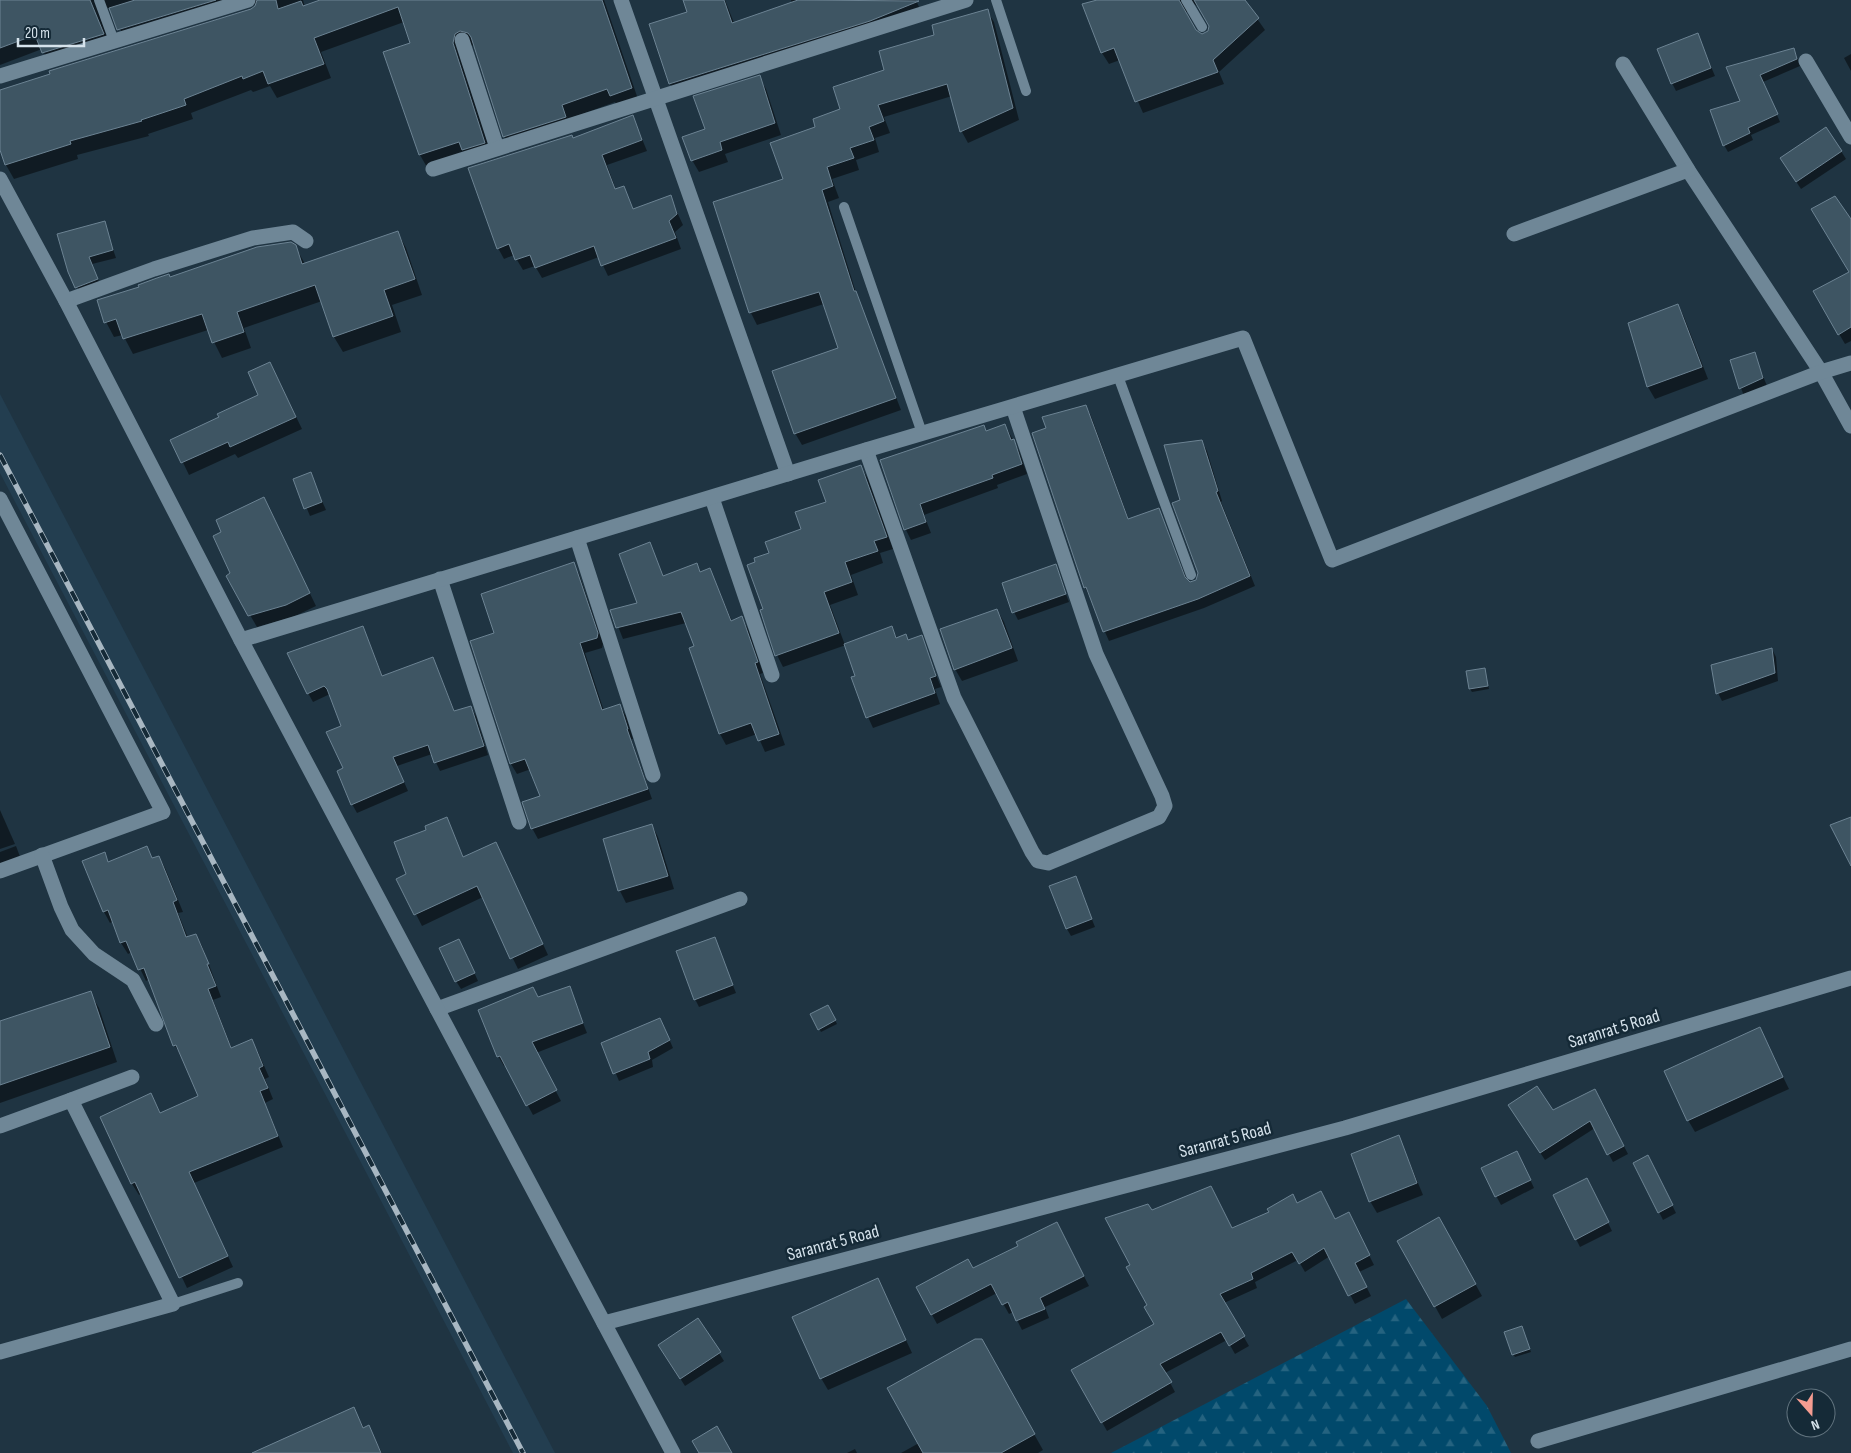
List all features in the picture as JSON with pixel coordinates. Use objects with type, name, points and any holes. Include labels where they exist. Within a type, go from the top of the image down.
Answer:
[{"type":"street","points":[[0,76],[248,0]]},
{"type":"street","points":[[621,0],[657,97],[788,474]]},
{"type":"street","points":[[433,169],[966,0]]},
{"type":"street","points":[[462,40],[497,148]]},
{"type":"street","points":[[1806,61],[1851,137]]},
{"type":"street","points":[[1623,64],[1688,170],[1821,372],[1851,426]]},
{"type":"street","points":[[1514,234],[1688,170]]},
{"type":"street","points":[[0,179],[66,301],[241,640],[673,1453]]},
{"type":"street","points":[[66,301],[154,269],[253,238],[293,232],[306,242]]},
{"type":"street","points":[[241,640],[922,433],[1243,338],[1332,560],[1821,372],[1851,363]]},
{"type":"street","points":[[866,450],[954,698],[1032,852],[1038,861],[1048,863],[1159,817],[1164,806],[1162,796],[1096,654],[1012,407]]},
{"type":"street","points":[[712,498],[772,675]]},
{"type":"street","points":[[0,499],[163,812],[0,871]]},
{"type":"street","points":[[578,538],[653,775]]},
{"type":"street","points":[[440,579],[519,822]]},
{"type":"street","points":[[42,855],[60,906],[72,930],[94,954],[133,980],[156,1024]]},
{"type":"street","points":[[437,1009],[740,898]]},
{"type":"street","name":"Saranrat 5 Road","points":[[604,1323],[1345,1128],[1851,978]]},
{"type":"street","points":[[0,1126],[132,1077]]},
{"type":"street","points":[[0,1352],[173,1304],[71,1100]]},
{"type":"street","points":[[1538,1441],[1851,1349]]},
{"type":"lane","points":[[99,0],[114,41]]},
{"type":"lane","points":[[996,0],[1026,91]]},
{"type":"lane","points":[[1186,0],[1202,27]]},
{"type":"lane","points":[[844,207],[922,433]]},
{"type":"lane","points":[[1118,376],[1192,575]]},
{"type":"lane","points":[[173,1304],[238,1283]]},
{"type":"shaded area","points":[[0,394],[555,1453],[513,1453],[0,473]]},
{"type":"green space","points":[[1406,1299],[1487,1406],[1511,1453],[1111,1453]]},
{"type":"building","points":[[0,0],[90,0],[104,34],[42,53],[35,35],[0,48]]},
{"type":"building","points":[[135,0],[216,0],[117,30],[109,8]]},
{"type":"building","points":[[257,0],[276,0],[278,9],[301,1],[303,6],[320,0],[602,0],[632,88],[610,96],[607,89],[562,105],[566,117],[503,137],[471,37],[468,33],[460,31],[455,34],[453,43],[485,143],[462,150],[459,142],[419,155],[383,52],[410,43],[398,7],[314,38],[324,64],[268,84],[263,71],[243,79],[242,76],[184,99],[186,105],[142,121],[70,141],[71,144],[5,165],[0,150],[0,90],[50,74],[49,71],[251,9],[255,6]]},
{"type":"building","points":[[683,0],[724,0],[732,23],[798,0],[919,1],[870,21],[669,84],[649,24],[687,12]]},
{"type":"building","points":[[1097,0],[1179,0],[1196,30],[1202,34],[1208,31],[1209,26],[1194,0],[1245,0],[1259,18],[1213,60],[1218,72],[1135,102],[1114,48],[1101,53],[1082,4]]},
{"type":"building","points":[[988,9],[1013,108],[960,132],[947,84],[878,105],[884,121],[869,127],[874,140],[850,148],[854,158],[827,167],[833,186],[822,190],[854,291],[856,291],[896,398],[794,434],[772,371],[838,348],[819,292],[749,313],[713,202],[783,179],[770,143],[815,127],[813,119],[840,109],[833,87],[884,70],[879,51],[934,35],[932,25]]},
{"type":"building","points":[[1698,33],[1711,68],[1671,84],[1657,49]]},
{"type":"building","points":[[1794,48],[1797,59],[1760,75],[1778,114],[1748,128],[1750,133],[1723,146],[1710,110],[1740,101],[1726,67]]},
{"type":"building","points":[[760,75],[775,123],[720,142],[722,150],[691,161],[682,137],[705,129],[693,96]]},
{"type":"building","points":[[633,115],[642,140],[602,155],[615,189],[624,186],[633,209],[671,195],[677,214],[669,221],[676,238],[601,266],[594,246],[535,268],[530,255],[515,260],[509,244],[497,249],[468,168],[572,135],[573,138]]},
{"type":"building","points":[[1826,127],[1842,151],[1796,182],[1780,158]]},
{"type":"building","points":[[1835,196],[1851,219],[1851,327],[1838,335],[1813,291],[1849,272],[1811,209]]},
{"type":"building","points":[[105,221],[113,250],[89,257],[98,279],[75,288],[68,272],[57,234]]},
{"type":"building","points":[[398,231],[415,279],[384,290],[393,316],[333,337],[315,285],[237,312],[244,332],[212,343],[202,314],[123,339],[116,319],[104,323],[97,300],[139,287],[138,285],[169,274],[170,277],[257,247],[291,242],[296,245],[302,264]]},
{"type":"building","points":[[1678,304],[1702,367],[1647,387],[1628,323]]},
{"type":"building","points":[[1755,352],[1763,378],[1739,389],[1730,360]]},
{"type":"building","points":[[270,362],[296,417],[230,447],[228,442],[181,463],[170,440],[219,417],[217,414],[258,395],[248,372]]},
{"type":"building","points":[[1086,405],[1128,519],[1159,508],[1185,577],[1190,582],[1196,580],[1198,573],[1172,503],[1180,500],[1164,445],[1202,440],[1218,491],[1216,492],[1250,576],[1198,599],[1103,632],[1086,587],[1084,588],[1032,433],[1046,428],[1042,417]]},
{"type":"building","points":[[1005,424],[1011,440],[1014,439],[1022,464],[992,475],[993,478],[920,504],[926,522],[904,530],[880,460],[984,425],[986,431]]},
{"type":"building","points":[[861,465],[887,537],[874,541],[878,551],[845,562],[852,582],[824,592],[839,633],[775,656],[760,610],[763,609],[747,565],[755,562],[754,558],[769,553],[765,542],[801,529],[795,512],[826,502],[818,480]]},
{"type":"building","points":[[311,472],[322,502],[304,509],[293,479]]},
{"type":"building","points":[[264,497],[310,593],[286,605],[248,616],[226,576],[230,573],[213,536],[221,532],[216,520]]},
{"type":"building","points":[[650,542],[663,576],[697,563],[700,572],[710,568],[731,621],[742,616],[758,662],[755,663],[779,734],[758,741],[751,723],[719,734],[689,648],[694,646],[681,612],[616,628],[610,610],[637,603],[619,554]]},
{"type":"building","points":[[574,562],[598,633],[597,638],[580,643],[602,710],[620,704],[648,789],[531,829],[522,802],[540,796],[525,759],[510,764],[470,641],[494,633],[481,594]]},
{"type":"building","points":[[1056,564],[1066,594],[1012,613],[1002,583]]},
{"type":"building","points":[[997,609],[1012,648],[954,670],[940,629]]},
{"type":"building","points":[[363,626],[382,676],[433,657],[454,711],[471,706],[484,746],[434,763],[428,745],[393,757],[404,782],[351,805],[337,771],[343,768],[326,732],[341,726],[327,689],[324,686],[307,694],[287,653]]},
{"type":"building","points":[[892,626],[896,638],[906,634],[908,640],[922,635],[936,676],[930,678],[935,693],[866,718],[851,677],[855,676],[844,644]]},
{"type":"building","points":[[1772,648],[1775,673],[1716,694],[1711,665]]},
{"type":"building","points":[[1485,668],[1488,686],[1469,689],[1466,671]]},
{"type":"building","points":[[447,817],[463,857],[496,842],[543,944],[510,959],[477,886],[414,915],[396,879],[406,874],[394,842],[426,830],[425,826]]},
{"type":"building","points":[[1851,817],[1851,866],[1830,825]]},
{"type":"building","points":[[652,824],[668,876],[618,891],[603,839]]},
{"type":"building","points":[[147,846],[152,858],[159,856],[177,900],[173,902],[186,937],[196,934],[209,964],[207,964],[216,986],[208,989],[231,1048],[252,1039],[263,1066],[259,1068],[268,1088],[260,1091],[278,1136],[189,1172],[228,1256],[179,1278],[135,1182],[131,1184],[100,1117],[151,1093],[160,1113],[198,1096],[176,1045],[173,1046],[144,968],[138,970],[126,941],[120,943],[108,910],[103,912],[82,861],[105,852],[108,862]]},
{"type":"building","points":[[1076,876],[1092,919],[1066,929],[1049,886]]},
{"type":"building","points":[[715,937],[733,985],[694,1000],[676,951]]},
{"type":"building","points":[[459,939],[475,973],[455,982],[439,948]]},
{"type":"building","points":[[570,986],[583,1023],[532,1042],[557,1090],[526,1106],[500,1056],[497,1057],[478,1010],[533,987],[538,997]]},
{"type":"building","points":[[91,991],[110,1047],[0,1085],[0,1021]]},
{"type":"building","points":[[828,1005],[836,1020],[818,1030],[810,1014]]},
{"type":"building","points":[[660,1018],[670,1040],[648,1052],[650,1059],[613,1074],[601,1043]]},
{"type":"building","points":[[1760,1027],[1783,1077],[1687,1121],[1664,1071]]},
{"type":"building","points":[[1537,1086],[1553,1110],[1595,1089],[1624,1146],[1607,1155],[1590,1121],[1540,1153],[1508,1105]]},
{"type":"building","points":[[1399,1135],[1417,1183],[1369,1202],[1351,1154]]},
{"type":"building","points":[[1517,1151],[1531,1180],[1495,1197],[1481,1168]]},
{"type":"building","points":[[1648,1155],[1673,1205],[1658,1213],[1633,1163]]},
{"type":"building","points":[[1587,1178],[1609,1222],[1575,1240],[1553,1195]]},
{"type":"building","points":[[1211,1186],[1232,1228],[1269,1212],[1267,1209],[1293,1194],[1297,1203],[1321,1191],[1335,1219],[1349,1212],[1370,1255],[1355,1263],[1367,1287],[1348,1296],[1324,1248],[1299,1264],[1292,1252],[1251,1273],[1253,1279],[1220,1294],[1245,1336],[1229,1346],[1221,1332],[1160,1364],[1172,1382],[1101,1423],[1071,1370],[1154,1324],[1144,1307],[1147,1305],[1126,1267],[1130,1265],[1105,1218],[1148,1204],[1152,1210]]},
{"type":"building","points":[[1439,1217],[1476,1284],[1434,1307],[1397,1241]]},
{"type":"building","points":[[1057,1222],[1084,1276],[1040,1298],[1045,1309],[1016,1321],[1008,1302],[1002,1305],[991,1284],[931,1315],[916,1287],[968,1259],[973,1268],[1018,1246],[1016,1242]]},
{"type":"building","points":[[878,1278],[906,1340],[820,1379],[792,1317]]},
{"type":"building","points":[[698,1318],[721,1352],[680,1379],[658,1345]]},
{"type":"building","points":[[1522,1326],[1530,1349],[1512,1355],[1504,1332]]},
{"type":"building","points":[[975,1339],[982,1339],[1035,1434],[1001,1453],[923,1453],[887,1388]]},
{"type":"building","points":[[354,1407],[363,1428],[369,1425],[381,1453],[252,1453]]},
{"type":"building","points":[[717,1426],[732,1453],[699,1453],[692,1441]]},
{"type":"railway","points":[[0,455],[523,1453]]}]
